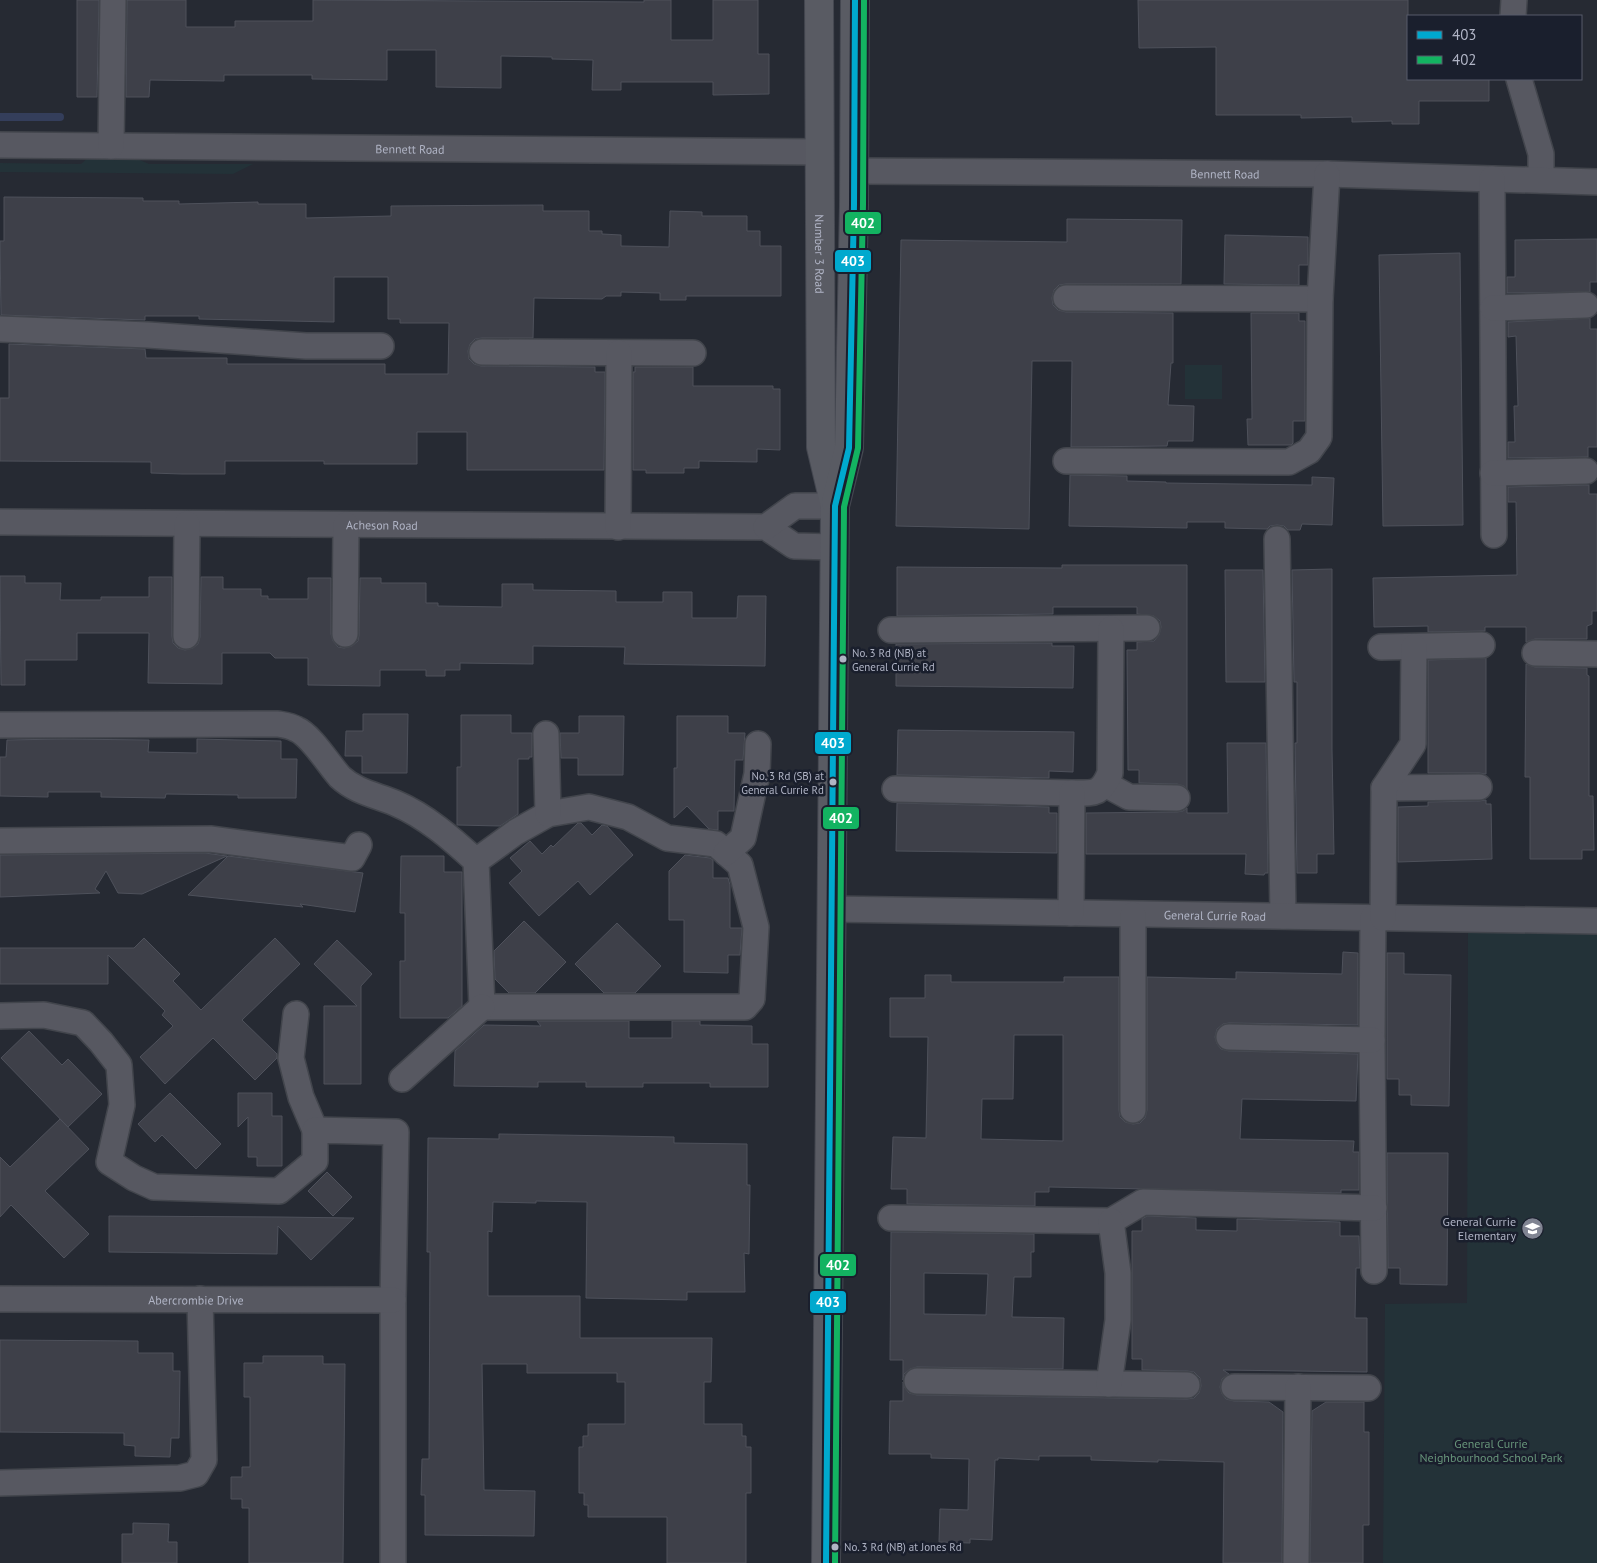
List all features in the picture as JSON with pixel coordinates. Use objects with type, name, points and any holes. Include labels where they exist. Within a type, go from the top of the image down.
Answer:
[{"type":"main road","name":"Number 3 Road","points":[[819,0],[821,447],[834,506],[826,1563]]},
{"type":"main road","name":"Number 3 Road","points":[[834,506],[850,448],[855,0]]},
{"type":"main road","points":[[820,140],[854,171]]},
{"type":"street","points":[[111,146],[112,0]]},
{"type":"street","points":[[1513,15],[1514,0]]},
{"type":"street","points":[[1520,80],[1541,154],[1541,180]]},
{"type":"street","name":"Bennett Road","points":[[0,145],[111,146],[820,140]]},
{"type":"street","name":"Bennett Road","points":[[854,171],[1327,174],[1597,182]]},
{"type":"street","points":[[1066,461],[1289,462],[1309,451],[1319,437],[1320,299],[1327,174]]},
{"type":"street","points":[[1492,180],[1494,534]]},
{"type":"street","points":[[1066,298],[1320,299]]},
{"type":"street","points":[[1493,308],[1586,305]]},
{"type":"street","points":[[0,329],[148,335],[306,346],[381,346]]},
{"type":"street","points":[[482,352],[693,353]]},
{"type":"street","points":[[618,527],[619,353]]},
{"type":"street","points":[[1493,473],[1586,471]]},
{"type":"street","points":[[834,506],[795,506],[766,527],[794,546],[834,547]]},
{"type":"street","name":"Acheson Road","points":[[0,522],[766,527]]},
{"type":"street","points":[[186,636],[187,524]]},
{"type":"street","points":[[345,634],[346,525]]},
{"type":"street","points":[[1277,539],[1283,916]]},
{"type":"street","points":[[891,630],[1148,628]]},
{"type":"street","points":[[895,789],[1072,793],[1093,793],[1100,790],[1106,784],[1110,773],[1111,629]]},
{"type":"street","points":[[1381,647],[1482,646]]},
{"type":"street","points":[[1374,1271],[1372,1040],[1384,788],[1413,744],[1414,647]]},
{"type":"street","points":[[1535,653],[1597,654]]},
{"type":"street","points":[[0,724],[278,724],[298,729],[341,777],[362,792],[396,803],[412,811],[448,835],[476,861],[482,1007]]},
{"type":"street","points":[[546,734],[548,814]]},
{"type":"street","points":[[726,853],[744,838],[757,774],[758,744]]},
{"type":"street","points":[[1106,784],[1129,797],[1176,798]]},
{"type":"street","points":[[1384,788],[1479,787]]},
{"type":"street","points":[[1071,913],[1072,793]]},
{"type":"street","points":[[402,1079],[482,1007],[745,1007],[752,999],[756,928],[740,865],[716,844],[667,838],[628,816],[589,807],[548,814],[516,832],[476,861]]},
{"type":"street","points":[[0,841],[210,839],[352,858],[360,845]]},
{"type":"street","name":"General Currie Road","points":[[831,909],[1597,921]]},
{"type":"street","points":[[1132,1110],[1133,914]]},
{"type":"street","points":[[0,1016],[44,1015],[83,1023],[101,1042],[119,1066],[122,1105],[109,1162],[134,1178],[154,1187],[279,1190],[316,1161],[315,1130],[300,1097],[291,1058],[296,1014]]},
{"type":"street","points":[[1229,1037],[1372,1040]]},
{"type":"street","points":[[315,1130],[396,1132],[393,1300],[393,1563]]},
{"type":"street","points":[[892,1218],[1111,1221],[1143,1202],[1374,1208]]},
{"type":"street","points":[[1109,1384],[1118,1320],[1118,1273],[1111,1221]]},
{"type":"street","name":"Abercrombie Drive","points":[[0,1299],[393,1300]]},
{"type":"street","points":[[0,1483],[180,1478],[196,1474],[204,1460],[200,1299]]},
{"type":"street","points":[[917,1380],[1187,1385]]},
{"type":"street","points":[[1234,1387],[1368,1388]]},
{"type":"street","points":[[1296,1563],[1298,1387]]},
{"type":"green space","points":[[91,155],[128,155],[149,164],[253,164],[233,174],[0,172],[0,163],[81,164]]},
{"type":"green space","points":[[1185,365],[1222,365],[1222,399],[1185,399]]},
{"type":"green space","name":"General Currie Neighbourhood School Park","points":[[1468,932],[1597,933],[1597,1563],[1383,1563],[1385,1304],[1467,1303]]},
{"type":"building","points":[[77,0],[99,0],[97,97],[77,97]]},
{"type":"building","points":[[127,0],[186,0],[186,27],[235,27],[235,21],[313,21],[313,0],[644,2],[644,0],[671,0],[671,40],[713,40],[713,0],[758,0],[758,54],[769,54],[769,94],[713,95],[713,82],[621,82],[621,90],[592,90],[593,60],[552,59],[552,57],[501,56],[501,88],[436,87],[436,50],[387,50],[387,80],[312,79],[312,75],[224,75],[224,81],[150,80],[149,97],[126,97]]},
{"type":"building","points":[[1138,0],[1408,0],[1407,80],[1489,80],[1489,101],[1419,101],[1419,124],[1392,124],[1392,121],[1352,122],[1352,117],[1301,118],[1301,115],[1216,115],[1216,47],[1139,48]]},
{"type":"building","points":[[4,197],[143,198],[143,201],[179,201],[179,204],[258,202],[258,204],[306,204],[306,218],[391,216],[391,206],[543,205],[543,211],[589,211],[589,231],[602,231],[602,234],[621,235],[621,246],[669,247],[670,211],[702,212],[702,216],[747,216],[747,231],[760,231],[760,246],[781,246],[781,296],[686,296],[686,300],[660,300],[660,293],[621,292],[621,296],[606,296],[602,299],[534,298],[533,338],[482,338],[475,339],[470,344],[468,351],[469,359],[474,364],[481,366],[595,367],[595,372],[605,372],[604,470],[467,470],[467,432],[417,432],[417,464],[324,464],[324,461],[225,461],[225,474],[182,474],[151,473],[151,462],[0,461],[0,398],[9,398],[9,344],[145,349],[146,358],[227,358],[227,364],[385,364],[385,374],[448,374],[449,323],[400,323],[400,319],[388,319],[388,277],[334,277],[334,322],[199,319],[199,316],[145,316],[145,320],[1,315],[0,241],[4,241]]},
{"type":"building","points":[[1067,219],[1182,220],[1181,284],[1066,284],[1059,285],[1054,290],[1052,298],[1053,305],[1058,310],[1066,312],[1173,313],[1173,363],[1171,363],[1168,405],[1194,406],[1193,441],[1168,441],[1167,446],[1071,447],[1072,361],[1032,361],[1029,529],[896,526],[901,240],[1067,242]]},
{"type":"building","points":[[1225,235],[1308,237],[1308,265],[1299,265],[1299,285],[1224,284]]},
{"type":"building","points":[[1597,239],[1597,282],[1590,282],[1590,292],[1507,293],[1507,277],[1515,277],[1515,240]]},
{"type":"building","points":[[1460,253],[1463,525],[1383,526],[1379,255]]},
{"type":"building","points":[[1251,313],[1299,313],[1299,321],[1305,321],[1305,421],[1293,421],[1293,443],[1291,445],[1248,445],[1247,419],[1252,419]]},
{"type":"building","points":[[1590,318],[1590,329],[1597,329],[1597,447],[1588,447],[1588,457],[1508,458],[1508,442],[1515,442],[1514,406],[1518,406],[1516,336],[1508,337],[1508,322]]},
{"type":"building","points":[[635,367],[693,367],[693,386],[773,386],[773,389],[780,389],[780,450],[757,449],[757,462],[699,461],[699,468],[684,468],[684,473],[646,473],[646,470],[633,470],[633,372],[635,372]]},
{"type":"building","points":[[1070,475],[1127,476],[1127,481],[1166,483],[1312,485],[1312,477],[1334,478],[1332,525],[1302,524],[1300,530],[1288,530],[1284,526],[1277,525],[1270,526],[1267,529],[1225,528],[1225,522],[1187,522],[1187,528],[1069,526]]},
{"type":"building","points":[[1589,485],[1589,494],[1597,494],[1597,611],[1592,611],[1592,624],[1587,626],[1587,639],[1535,639],[1526,642],[1526,627],[1485,627],[1485,631],[1428,632],[1428,626],[1374,627],[1373,578],[1517,575],[1516,502],[1508,502],[1508,487]]},
{"type":"building","points":[[1062,565],[1187,565],[1187,789],[1177,784],[1139,783],[1139,770],[1128,770],[1127,650],[1137,650],[1137,642],[1154,641],[1159,635],[1160,621],[1154,616],[1137,614],[1137,607],[1053,607],[1053,614],[897,616],[897,567],[1062,568]]},
{"type":"building","points":[[1332,569],[1334,854],[1317,854],[1317,873],[1297,873],[1295,743],[1297,743],[1297,682],[1294,682],[1292,570]]},
{"type":"building","points":[[1225,570],[1263,570],[1265,682],[1226,682]]},
{"type":"building","points":[[0,576],[25,576],[25,583],[61,583],[60,600],[101,600],[101,597],[149,597],[149,577],[172,577],[173,643],[178,648],[185,650],[193,648],[198,644],[200,637],[201,577],[223,577],[223,589],[261,589],[261,596],[268,596],[268,599],[308,599],[308,578],[331,578],[331,634],[333,641],[338,647],[344,648],[352,646],[358,641],[360,578],[381,578],[381,583],[426,583],[426,603],[438,603],[438,606],[502,607],[502,584],[533,584],[533,590],[616,591],[616,602],[663,602],[663,592],[692,592],[692,618],[737,618],[738,596],[766,596],[765,666],[624,664],[625,647],[533,646],[533,664],[460,663],[460,670],[445,670],[445,676],[426,676],[426,670],[380,670],[380,686],[308,685],[308,658],[275,658],[270,653],[222,653],[222,684],[148,683],[149,633],[77,633],[77,660],[25,660],[25,685],[1,685]]},
{"type":"building","points":[[1052,643],[1052,646],[1074,646],[1073,688],[896,686],[896,644]]},
{"type":"building","points":[[1486,658],[1486,774],[1428,773],[1428,660]]},
{"type":"building","points":[[1526,664],[1535,667],[1587,668],[1587,675],[1589,676],[1589,796],[1593,796],[1594,850],[1582,850],[1582,859],[1530,859],[1530,777],[1525,777]]},
{"type":"building","points":[[363,714],[408,714],[407,773],[362,773],[362,756],[345,756],[346,731],[363,731]]},
{"type":"building","points":[[461,715],[511,715],[511,733],[532,733],[532,757],[529,757],[529,759],[518,759],[518,814],[500,826],[457,825],[457,767],[461,767]]},
{"type":"building","points":[[579,716],[624,716],[623,775],[578,775],[578,758],[561,758],[560,733],[579,733]]},
{"type":"building","points":[[677,716],[728,716],[728,733],[745,733],[743,760],[735,760],[734,811],[718,811],[718,830],[709,829],[687,806],[674,818],[674,768],[677,768]]},
{"type":"building","points":[[898,730],[1074,732],[1073,772],[1049,771],[1049,778],[897,775]]},
{"type":"building","points":[[197,739],[281,741],[281,759],[297,759],[296,798],[238,798],[238,795],[166,794],[165,798],[101,797],[101,792],[48,792],[48,797],[0,796],[0,757],[6,757],[7,740],[149,740],[148,752],[197,753]]},
{"type":"building","points":[[1227,743],[1266,743],[1268,873],[1264,875],[1245,874],[1246,854],[1086,854],[1086,813],[1177,812],[1187,808],[1187,813],[1228,813]]},
{"type":"building","points":[[1486,800],[1486,804],[1491,804],[1492,859],[1398,862],[1398,807],[1428,806],[1428,802]]},
{"type":"building","points":[[897,803],[1049,807],[1049,813],[1057,813],[1057,853],[896,851]]},
{"type":"building","points":[[578,823],[581,823],[592,835],[602,825],[607,826],[633,855],[590,895],[578,881],[539,916],[509,883],[522,871],[510,858],[530,841],[542,854],[551,845],[553,847]]},
{"type":"building","points":[[205,853],[227,856],[142,894],[118,893],[106,871],[95,889],[100,893],[0,897],[0,855]]},
{"type":"building","points":[[685,855],[710,858],[713,860],[713,878],[728,878],[730,885],[730,928],[742,928],[740,955],[728,955],[728,973],[684,972],[684,920],[669,920],[669,871]]},
{"type":"building","points":[[228,856],[363,873],[355,912],[300,904],[303,907],[188,895]]},
{"type":"building","points":[[401,856],[444,856],[444,872],[462,872],[462,1006],[448,1018],[400,1018],[400,961],[405,961],[405,913],[400,913]]},
{"type":"building","points":[[524,921],[566,962],[535,993],[509,993],[495,979],[494,951]]},
{"type":"building","points":[[617,923],[661,966],[635,993],[604,993],[575,964]]},
{"type":"building","points":[[144,938],[180,974],[173,981],[201,1010],[275,938],[300,964],[242,1020],[277,1054],[277,1058],[255,1080],[213,1038],[165,1084],[140,1057],[173,1026],[162,1015],[165,1011],[108,955],[108,984],[0,984],[0,948],[134,948]]},
{"type":"building","points":[[337,940],[372,974],[361,986],[361,1084],[324,1084],[324,1006],[357,1006],[314,964]]},
{"type":"building","points":[[1343,952],[1358,953],[1358,1025],[1229,1023],[1223,1024],[1217,1029],[1215,1037],[1221,1049],[1229,1051],[1358,1054],[1356,1101],[1242,1099],[1240,1139],[1354,1141],[1353,1152],[1359,1152],[1359,1190],[1341,1190],[1341,1193],[1049,1187],[1049,1192],[1035,1192],[1035,1206],[907,1204],[907,1189],[891,1189],[893,1137],[926,1138],[928,1037],[890,1037],[890,998],[925,998],[925,975],[951,975],[951,982],[1064,982],[1064,977],[1119,977],[1119,1110],[1120,1117],[1125,1122],[1133,1124],[1140,1123],[1145,1118],[1147,1110],[1147,977],[1236,979],[1236,972],[1342,974]],"holes":[[[1014,1035],[1063,1035],[1063,1141],[981,1139],[982,1099],[1013,1099]]]},
{"type":"building","points":[[1387,953],[1404,953],[1404,974],[1451,975],[1449,1106],[1411,1105],[1411,1095],[1399,1095],[1399,1079],[1387,1079]]},
{"type":"building","points":[[537,1021],[629,1021],[629,1038],[672,1038],[672,1021],[700,1021],[700,1025],[752,1026],[752,1044],[768,1044],[768,1087],[710,1087],[710,1083],[643,1083],[643,1087],[586,1087],[586,1082],[538,1082],[538,1087],[454,1086],[455,1051],[484,1025],[541,1026]]},
{"type":"building","points":[[29,1031],[62,1065],[68,1059],[102,1094],[68,1127],[1,1058]]},
{"type":"building","points":[[170,1093],[221,1144],[196,1169],[162,1135],[155,1142],[138,1124]]},
{"type":"building","points":[[238,1093],[272,1093],[272,1116],[282,1116],[282,1166],[257,1166],[257,1157],[248,1157],[248,1117],[238,1127]]},
{"type":"building","points":[[60,1119],[89,1149],[45,1191],[89,1234],[64,1258],[11,1205],[0,1217],[0,1157],[10,1167]]},
{"type":"building","points":[[499,1134],[674,1137],[674,1143],[747,1144],[747,1185],[750,1185],[749,1254],[744,1253],[745,1292],[687,1292],[687,1300],[586,1298],[587,1202],[493,1202],[492,1232],[488,1231],[488,1296],[580,1296],[580,1338],[712,1338],[711,1382],[704,1382],[704,1424],[742,1424],[742,1436],[746,1436],[746,1447],[751,1447],[751,1493],[746,1493],[746,1563],[667,1563],[667,1517],[588,1517],[588,1505],[584,1505],[584,1493],[579,1493],[579,1447],[583,1447],[583,1436],[588,1436],[588,1424],[625,1424],[625,1382],[617,1382],[617,1373],[527,1373],[527,1364],[482,1364],[484,1490],[535,1491],[534,1536],[425,1535],[425,1495],[421,1495],[422,1459],[429,1459],[430,1252],[427,1252],[428,1138],[499,1139]]},
{"type":"building","points":[[1387,1153],[1448,1153],[1447,1285],[1400,1284],[1400,1268],[1388,1268]]},
{"type":"building","points":[[327,1172],[352,1197],[333,1216],[308,1191]]},
{"type":"building","points":[[109,1216],[354,1218],[311,1260],[278,1226],[277,1254],[109,1252]]},
{"type":"building","points":[[1147,1216],[1196,1218],[1196,1230],[1237,1231],[1237,1219],[1340,1222],[1340,1236],[1359,1236],[1360,1268],[1356,1268],[1355,1318],[1367,1318],[1367,1372],[1223,1370],[1229,1374],[1222,1379],[1220,1387],[1226,1399],[1269,1402],[1283,1412],[1282,1563],[1223,1563],[1224,1462],[1091,1460],[1091,1456],[1039,1456],[1039,1460],[998,1458],[998,1460],[995,1460],[992,1540],[970,1539],[970,1543],[939,1542],[940,1509],[968,1510],[969,1459],[931,1458],[931,1454],[889,1454],[890,1401],[903,1401],[903,1382],[909,1393],[917,1395],[1187,1399],[1194,1398],[1199,1393],[1201,1386],[1200,1378],[1194,1372],[1142,1370],[1142,1359],[1132,1359],[1132,1231],[1142,1231],[1142,1219]]},
{"type":"building","points":[[891,1232],[1034,1234],[1034,1252],[1031,1252],[1031,1277],[1014,1277],[1012,1317],[1064,1318],[1063,1369],[917,1367],[910,1369],[904,1374],[903,1380],[903,1360],[890,1360]],"holes":[[[924,1273],[988,1274],[986,1315],[924,1314]]]},
{"type":"building","points":[[0,1340],[138,1341],[138,1353],[173,1353],[173,1371],[180,1371],[179,1438],[171,1438],[170,1457],[135,1456],[135,1446],[124,1445],[124,1433],[0,1432]]},
{"type":"building","points":[[263,1356],[323,1356],[323,1364],[345,1364],[343,1563],[249,1563],[249,1508],[242,1508],[242,1499],[231,1499],[231,1477],[242,1477],[242,1467],[250,1467],[250,1397],[244,1397],[244,1363],[263,1363]]},
{"type":"building","points":[[1326,1402],[1364,1402],[1364,1432],[1369,1432],[1369,1525],[1363,1525],[1363,1563],[1310,1563],[1312,1411]]},
{"type":"building","points":[[133,1523],[169,1524],[168,1542],[177,1542],[177,1563],[122,1563],[122,1534],[133,1534]]},
{"type":"waterway","points":[[0,117],[60,117]]},
{"type":"transit line","name":"403","points":[[826,1563],[835,506],[849,448],[854,205],[855,0]]},
{"type":"transit line","name":"402","points":[[835,1563],[844,507],[858,448],[863,205],[864,0]]},
{"type":"place","name":"No. 3 Rd (NB) at General Currie Rd","points":[[843,659]]},
{"type":"place","name":"No. 3 Rd (SB) at General Currie Rd","points":[[833,782]]},
{"type":"place","name":"General Currie Elementary","points":[[1532,1228]]},
{"type":"place","name":"No. 3 Rd (NB) at Jones Rd","points":[[835,1547]]}]
